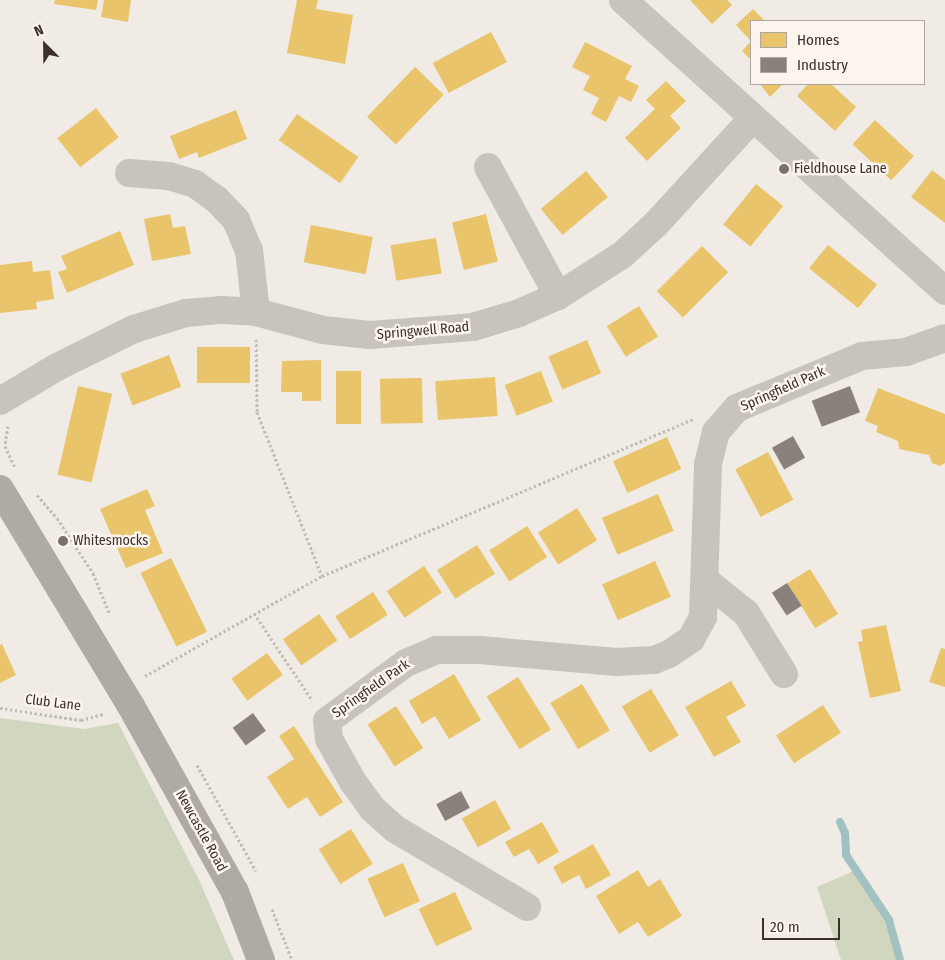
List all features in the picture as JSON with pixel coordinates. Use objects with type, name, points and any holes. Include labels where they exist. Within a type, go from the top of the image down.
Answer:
[{"type":"highway","points":[[0,489],[126,698]]},
{"type":"highway","name":"Newcastle Road","points":[[126,698],[235,892],[261,960]]},
{"type":"street","points":[[623,0],[752,119],[945,291]]},
{"type":"street","name":"Springwell Road","points":[[0,401],[57,367],[134,329],[186,313],[222,310],[256,312],[323,330],[370,335],[413,334],[473,327],[519,313],[558,296],[622,255],[656,224],[752,119]]},
{"type":"street","points":[[488,167],[558,296]]},
{"type":"street","points":[[129,173],[169,176],[195,184],[216,199],[236,220],[249,250],[256,312]]},
{"type":"street","name":"Springfield Park","points":[[527,907],[395,829],[372,808],[353,782],[329,739],[327,721],[406,663],[436,650],[480,650],[616,662],[654,660],[691,639],[703,617],[706,581],[708,464],[716,432],[737,408],[862,356],[906,352],[945,338]]},
{"type":"street","points":[[706,581],[746,613],[784,674]]},
{"type":"path","points":[[256,312],[257,412],[322,576]]},
{"type":"path","name":"Club Lane","points":[[0,708],[81,720],[126,698],[254,613],[322,576],[696,417]]},
{"type":"path","points":[[254,613],[327,721]]},
{"type":"green space","points":[[0,718],[84,729],[118,723],[199,880],[234,960],[0,960]]},
{"type":"green space","points":[[856,870],[889,920],[900,960],[841,960],[817,887]]},
{"type":"building: Homes","points":[[55,0],[98,0],[96,10],[54,4]]},
{"type":"building: Homes","points":[[104,0],[131,0],[128,22],[101,17]]},
{"type":"building: Homes","points":[[297,0],[318,0],[316,9],[353,15],[345,64],[287,53]]},
{"type":"building: Homes","points":[[690,0],[727,0],[732,5],[712,24]]},
{"type":"building: Homes","points":[[753,9],[764,20],[750,20],[750,40],[736,25]]},
{"type":"building: Homes","points":[[491,32],[507,62],[449,93],[433,63]]},
{"type":"building: Homes","points":[[585,42],[632,66],[625,79],[639,86],[631,102],[619,96],[606,122],[591,114],[599,98],[583,90],[590,76],[572,67]]},
{"type":"building: Homes","points":[[750,42],[750,59],[742,51]]},
{"type":"building: Homes","points":[[415,67],[444,95],[396,144],[367,117]]},
{"type":"building: Homes","points":[[666,81],[686,101],[670,116],[681,128],[647,161],[625,138],[655,109],[646,100]]},
{"type":"building: Homes","points":[[761,85],[782,85],[770,97]]},
{"type":"building: Homes","points":[[807,85],[832,85],[856,107],[835,131],[797,96]]},
{"type":"building: Homes","points":[[96,108],[119,137],[80,167],[57,138]]},
{"type":"building: Homes","points":[[236,110],[247,139],[199,158],[197,152],[179,159],[170,136]]},
{"type":"building: Homes","points":[[297,114],[358,157],[340,183],[279,140]]},
{"type":"building: Homes","points":[[875,120],[914,156],[891,180],[852,144]]},
{"type":"building: Homes","points":[[932,170],[945,180],[945,223],[911,197]]},
{"type":"building: Homes","points":[[586,171],[608,197],[563,235],[541,209]]},
{"type":"building: Homes","points":[[756,184],[783,206],[750,246],[723,224]]},
{"type":"building: Homes","points":[[170,214],[173,228],[185,226],[191,254],[152,261],[144,219]]},
{"type":"building: Homes","points":[[486,214],[498,262],[464,270],[452,222]]},
{"type":"building: Homes","points":[[311,225],[373,237],[366,274],[304,262]]},
{"type":"building: Homes","points":[[120,231],[134,265],[67,293],[58,272],[67,269],[61,256]]},
{"type":"building: Homes","points":[[436,238],[442,274],[396,281],[391,245]]},
{"type":"building: Homes","points":[[828,245],[877,285],[858,308],[809,268]]},
{"type":"building: Homes","points":[[702,246],[728,272],[683,317],[657,291]]},
{"type":"building: Homes","points":[[32,261],[33,272],[50,270],[54,299],[36,302],[37,309],[0,313],[0,265]]},
{"type":"building: Homes","points":[[639,306],[658,337],[626,357],[607,326]]},
{"type":"building: Homes","points":[[587,340],[601,373],[562,390],[548,356]]},
{"type":"building: Homes","points":[[197,347],[250,347],[250,383],[197,383]]},
{"type":"building: Homes","points":[[169,355],[181,387],[133,405],[120,374]]},
{"type":"building: Homes","points":[[321,360],[321,401],[302,401],[302,392],[281,392],[282,361]]},
{"type":"building: Homes","points":[[336,371],[361,371],[361,424],[336,424]]},
{"type":"building: Homes","points":[[541,371],[553,402],[516,416],[505,385]]},
{"type":"building: Homes","points":[[495,377],[498,416],[438,420],[435,381]]},
{"type":"building: Homes","points":[[422,378],[423,423],[381,424],[380,379]]},
{"type":"building: Homes","points":[[78,386],[112,394],[92,483],[58,475]]},
{"type":"building: Homes","points":[[878,388],[945,414],[945,463],[940,466],[932,463],[929,455],[899,449],[898,441],[876,432],[878,426],[865,421]]},
{"type":"building: Homes","points":[[667,437],[681,469],[627,493],[613,461]]},
{"type":"building: Homes","points":[[768,452],[793,500],[761,517],[735,469]]},
{"type":"building: Homes","points":[[147,489],[155,506],[145,510],[163,553],[126,568],[100,509]]},
{"type":"building: Homes","points":[[658,494],[674,531],[617,555],[602,518]]},
{"type":"building: Homes","points":[[577,508],[597,540],[558,565],[538,532]]},
{"type":"building: Homes","points":[[527,526],[547,557],[509,582],[489,551]]},
{"type":"building: Homes","points":[[477,545],[495,574],[455,599],[437,570]]},
{"type":"building: Homes","points":[[171,558],[207,632],[176,647],[140,573]]},
{"type":"building: Homes","points":[[655,561],[671,597],[618,620],[602,585]]},
{"type":"building: Homes","points":[[424,566],[442,593],[405,618],[387,591]]},
{"type":"building: Homes","points":[[810,569],[838,614],[815,628],[787,583]]},
{"type":"building: Homes","points":[[373,592],[388,615],[350,639],[335,617]]},
{"type":"building: Homes","points":[[319,614],[337,640],[301,665],[283,639]]},
{"type":"building: Homes","points":[[886,625],[901,691],[870,698],[858,642],[863,641],[861,630]]},
{"type":"building: Homes","points":[[2,644],[16,675],[0,683],[0,645]]},
{"type":"building: Homes","points":[[941,648],[945,649],[945,687],[929,682]]},
{"type":"building: Homes","points":[[267,653],[283,675],[247,701],[231,679]]},
{"type":"building: Homes","points":[[454,674],[481,720],[449,739],[435,716],[422,724],[409,701]]},
{"type":"building: Homes","points":[[518,677],[551,730],[519,749],[487,697]]},
{"type":"building: Homes","points":[[731,681],[746,706],[726,717],[741,742],[714,757],[685,707]]},
{"type":"building: Homes","points":[[582,684],[610,730],[578,749],[550,703]]},
{"type":"building: Homes","points":[[651,689],[679,735],[650,753],[622,707]]},
{"type":"building: Homes","points":[[823,705],[841,733],[794,763],[776,735]]},
{"type":"building: Homes","points":[[396,706],[423,748],[395,766],[367,725]]},
{"type":"building: Homes","points":[[294,726],[343,802],[320,817],[307,797],[288,809],[267,777],[294,759],[279,736]]},
{"type":"building: Homes","points":[[495,800],[511,829],[478,847],[462,818]]},
{"type":"building: Homes","points":[[542,822],[559,852],[538,864],[529,849],[514,857],[505,842]]},
{"type":"building: Homes","points":[[351,829],[373,864],[341,884],[319,849]]},
{"type":"building: Homes","points":[[593,844],[611,875],[586,889],[579,875],[562,884],[553,867]]},
{"type":"building: Homes","points":[[403,863],[420,901],[384,917],[367,879]]},
{"type":"building: Homes","points":[[638,870],[648,887],[660,879],[682,916],[648,937],[638,922],[619,934],[596,896]]},
{"type":"building: Homes","points":[[455,892],[472,929],[436,946],[419,909]]},
{"type":"building: Industry","points":[[850,386],[860,412],[822,427],[812,401]]},
{"type":"building: Industry","points":[[793,436],[805,458],[784,470],[772,448]]},
{"type":"building: Industry","points":[[787,583],[802,606],[787,615],[772,593]]},
{"type":"building: Industry","points":[[253,713],[266,731],[246,745],[233,728]]},
{"type":"building: Industry","points":[[461,791],[470,808],[445,821],[436,804]]},
{"type":"waterway","points":[[840,822],[845,833],[846,855],[889,920],[900,960]]},
{"type":"place","name":"Fieldhouse Lane","points":[[784,169]]},
{"type":"place","name":"Whitesmocks","points":[[63,541]]}]
